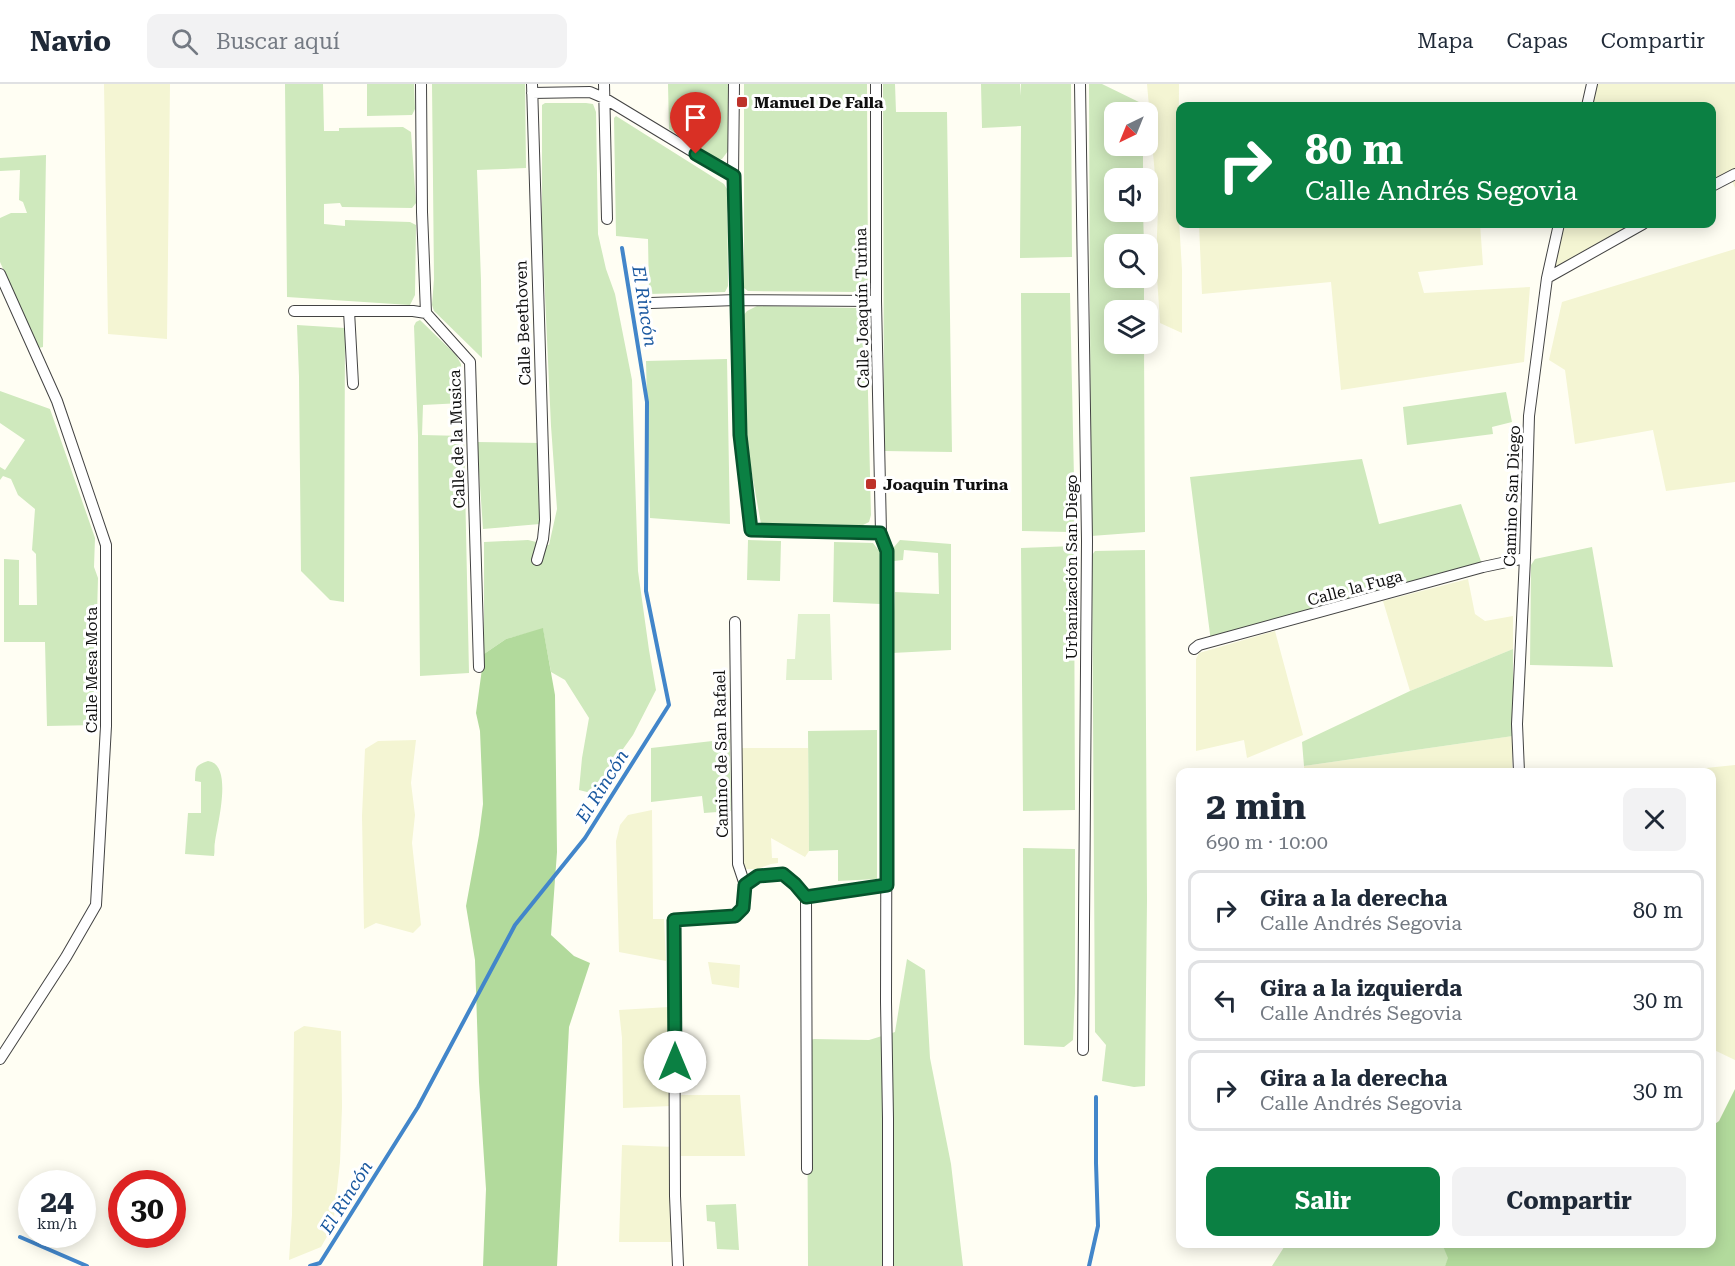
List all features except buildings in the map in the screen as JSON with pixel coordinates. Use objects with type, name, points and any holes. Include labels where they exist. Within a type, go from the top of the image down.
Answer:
[{"type":"street","points":[[294,311],[413,311],[426,313],[421,84]]},
{"type":"street","points":[[604,84],[607,219]]},
{"type":"street","points":[[734,84],[740,435],[751,530],[880,533]]},
{"type":"street","name":"Calle Joaquín Turina","points":[[876,84],[876,301],[880,533],[887,551],[888,1266]]},
{"type":"street","name":"Urbanización San Diego","points":[[1080,84],[1086,541],[1083,1050]]},
{"type":"street","points":[[1588,102],[1592,84]]},
{"type":"street","points":[[532,88],[590,92],[604,98],[734,176]]},
{"type":"street","name":"Calle Beethoven","points":[[532,88],[544,520],[543,539],[537,560]]},
{"type":"street","points":[[1716,184],[1735,174]]},
{"type":"street","name":"Camino San Diego","points":[[1519,768],[1517,724],[1529,416],[1546,278],[1558,228]]},
{"type":"street","points":[[1546,278],[1636,228]]},
{"type":"street","name":"Calle Mesa Mota","points":[[0,274],[57,401],[106,545],[106,726],[96,905],[66,957],[0,1059]]},
{"type":"street","points":[[651,303],[736,300],[876,301]]},
{"type":"street","points":[[349,311],[353,384]]},
{"type":"street","name":"Calle de la Musica","points":[[426,313],[470,362],[479,667]]},
{"type":"street","name":"Calle la Fuga","points":[[1194,649],[1200,645],[1483,567],[1525,558]]},
{"type":"street","name":"Camino de San Rafael","points":[[735,622],[738,864],[745,885]]},
{"type":"street","points":[[678,1266],[675,1196],[674,920],[735,916],[743,908],[745,885],[758,876],[783,874],[806,897],[807,1168]]},
{"type":"street","points":[[806,897],[887,885]]},
{"type":"green space","points":[[104,84],[170,84],[167,339],[108,334]]},
{"type":"green space","points":[[285,84],[323,84],[324,131],[339,131],[339,128],[403,127],[411,132],[416,203],[412,208],[342,207],[340,203],[324,204],[324,224],[345,226],[345,220],[410,222],[416,225],[415,295],[410,305],[287,297]]},
{"type":"green space","points":[[367,84],[414,84],[415,109],[412,115],[367,116]]},
{"type":"green space","points":[[432,84],[525,84],[526,168],[477,170],[482,358],[434,311],[432,305],[434,279]]},
{"type":"green space","points":[[668,84],[728,84],[728,151],[722,159],[715,159],[669,129]]},
{"type":"green space","points":[[744,84],[867,84],[868,278],[866,289],[859,292],[748,291],[744,288]]},
{"type":"green space","points":[[883,84],[895,84],[896,112],[947,112],[952,452],[884,451]]},
{"type":"green space","points":[[981,84],[1020,84],[1020,96],[1021,84],[1071,84],[1072,257],[1020,258],[1021,126],[982,128]]},
{"type":"green space","points":[[1089,84],[1102,84],[1139,102],[1104,102],[1104,156],[1143,156],[1143,168],[1104,168],[1104,222],[1143,222],[1144,234],[1104,234],[1104,288],[1144,288],[1144,300],[1104,300],[1104,354],[1144,354],[1145,532],[1091,536]]},
{"type":"green space","points":[[1147,84],[1179,84],[1179,102],[1176,102],[1176,228],[1179,228],[1182,270],[1182,333],[1160,323],[1158,168],[1154,168],[1153,156],[1158,156],[1158,102],[1149,102]]},
{"type":"green space","points":[[1592,84],[1735,84],[1735,188],[1730,176],[1716,184],[1716,102],[1588,102]]},
{"type":"green space","points":[[545,103],[593,104],[596,112],[598,234],[606,269],[615,294],[632,380],[638,571],[656,690],[633,735],[613,763],[599,795],[579,790],[589,718],[565,680],[551,672],[543,629],[506,639],[484,654],[484,542],[528,540],[549,545],[557,509],[542,230],[542,105]]},
{"type":"green space","points":[[616,116],[724,184],[727,189],[728,286],[725,292],[649,294],[648,239],[616,236],[614,118]]},
{"type":"green space","points":[[46,155],[43,347],[39,348],[0,262],[0,218],[11,213],[27,213],[23,202],[19,200],[20,170],[0,171],[0,158]]},
{"type":"green space","points":[[1199,228],[1480,228],[1483,265],[1418,272],[1424,293],[1530,287],[1524,362],[1341,390],[1331,282],[1202,294]]},
{"type":"green space","points":[[1558,228],[1636,228],[1547,278]]},
{"type":"green space","points":[[1735,249],[1735,482],[1666,491],[1653,430],[1575,444],[1565,370],[1549,360],[1562,302]]},
{"type":"green space","points":[[1021,293],[1070,293],[1075,525],[1069,532],[1022,531]]},
{"type":"green space","points":[[757,306],[863,308],[866,313],[871,515],[869,522],[863,525],[761,524],[746,441],[743,316]]},
{"type":"green space","points":[[420,320],[456,355],[461,364],[462,403],[423,405],[422,435],[464,436],[469,673],[420,676],[418,436],[414,326]]},
{"type":"green space","points":[[297,325],[345,328],[344,602],[330,600],[301,571]]},
{"type":"green space","points":[[727,359],[730,524],[650,518],[646,361]]},
{"type":"green space","points":[[0,391],[50,409],[95,538],[94,567],[98,578],[96,651],[98,725],[47,726],[45,642],[4,642],[4,559],[19,560],[19,605],[37,605],[36,554],[32,550],[35,509],[18,495],[11,479],[3,476],[0,480],[0,467],[5,470],[25,440],[0,423]]},
{"type":"green space","points":[[1506,392],[1512,422],[1492,427],[1493,434],[1407,445],[1403,407]]},
{"type":"green space","points":[[477,442],[542,443],[540,524],[483,529]]},
{"type":"green space","points":[[1362,459],[1379,524],[1461,504],[1483,567],[1211,642],[1190,477]]},
{"type":"green space","points":[[748,540],[781,541],[780,581],[747,580]]},
{"type":"green space","points":[[900,540],[951,544],[951,650],[892,653],[895,592],[939,594],[938,553],[904,550],[903,560],[894,561],[894,547]]},
{"type":"green space","points":[[834,542],[873,543],[880,552],[881,604],[833,602]]},
{"type":"green space","points":[[1074,546],[1075,810],[1023,811],[1021,548]]},
{"type":"green space","points":[[1592,547],[1613,667],[1530,665],[1531,565],[1535,559]]},
{"type":"green space","points":[[1145,550],[1147,900],[1145,1086],[1134,1087],[1102,1081],[1106,1045],[1095,1032],[1092,555],[1095,551]]},
{"type":"green space","points":[[1468,579],[1475,614],[1485,621],[1513,616],[1513,649],[1410,691],[1383,601]]},
{"type":"green space","points":[[798,614],[830,614],[832,680],[786,680],[787,659],[795,659]]},
{"type":"green space","points":[[543,628],[555,695],[557,852],[551,935],[574,956],[590,963],[569,1027],[557,1266],[483,1266],[486,1189],[479,1082],[475,960],[466,906],[483,804],[480,731],[476,713],[484,654],[506,639]]},
{"type":"green space","points":[[1275,631],[1303,735],[1247,758],[1244,740],[1196,751],[1196,659],[1199,653]]},
{"type":"green space","points":[[1513,649],[1513,736],[1304,766],[1302,742],[1410,691]]},
{"type":"green space","points":[[877,730],[877,879],[838,881],[838,850],[809,851],[808,731]]},
{"type":"green space","points":[[1513,736],[1512,768],[1304,768],[1304,766]]},
{"type":"green space","points":[[730,739],[731,811],[704,813],[702,796],[651,802],[651,748]]},
{"type":"green space","points":[[416,740],[411,783],[415,815],[412,843],[421,925],[413,933],[376,923],[364,929],[362,816],[365,749],[378,741]]},
{"type":"green space","points":[[741,748],[808,748],[809,851],[805,857],[771,838],[772,858],[778,858],[778,863],[757,869],[743,869]]},
{"type":"green space","points":[[208,761],[216,765],[222,783],[221,810],[214,856],[185,854],[188,813],[201,813],[201,782],[195,781],[196,770],[200,764]]},
{"type":"green space","points":[[1735,765],[1735,1060],[1716,1051],[1716,768],[1706,768]]},
{"type":"green space","points":[[652,810],[653,919],[664,919],[666,961],[619,952],[616,841],[620,825],[628,815]]},
{"type":"green space","points":[[1023,848],[1075,849],[1073,1040],[1064,1047],[1024,1045]]},
{"type":"green space","points":[[907,959],[925,970],[930,1058],[951,1164],[963,1266],[808,1266],[807,1041],[814,1039],[869,1040],[895,1032]]},
{"type":"green space","points":[[708,962],[740,965],[739,988],[712,984]]},
{"type":"green space","points":[[669,1007],[671,1106],[623,1108],[622,1038],[619,1010]]},
{"type":"green space","points":[[304,1026],[341,1031],[340,1162],[333,1226],[321,1247],[289,1260],[292,1215],[294,1032]]},
{"type":"green space","points":[[1735,1089],[1735,1266],[1445,1266],[1448,1258],[1444,1248],[1716,1248],[1716,1123]]},
{"type":"green space","points":[[681,1095],[740,1095],[745,1156],[681,1156]]},
{"type":"green space","points":[[622,1145],[675,1147],[677,1242],[619,1242]]},
{"type":"green space","points":[[736,1204],[739,1250],[717,1249],[715,1222],[707,1221],[706,1205]]},
{"type":"green space","points":[[1283,1248],[1444,1248],[1449,1258],[1445,1266],[1272,1266]]},
{"type":"waterway","name":"El Rincón","points":[[310,1266],[320,1263],[418,1107],[515,925],[585,838],[669,705],[646,591],[647,402],[622,248]]},
{"type":"waterway","points":[[1089,1266],[1098,1226],[1096,1097]]},
{"type":"waterway","points":[[45,1248],[87,1266]]},
{"type":"place","name":"Manuel De Falla","points":[[742,102]]},
{"type":"place","name":"Joaquin Turina","points":[[871,484]]},
{"type":"route","points":[[675,1062],[674,920],[735,916],[743,908],[745,885],[758,876],[783,874],[806,897],[887,885],[887,551],[880,533],[751,530],[740,435],[734,176],[696,154]]}]
